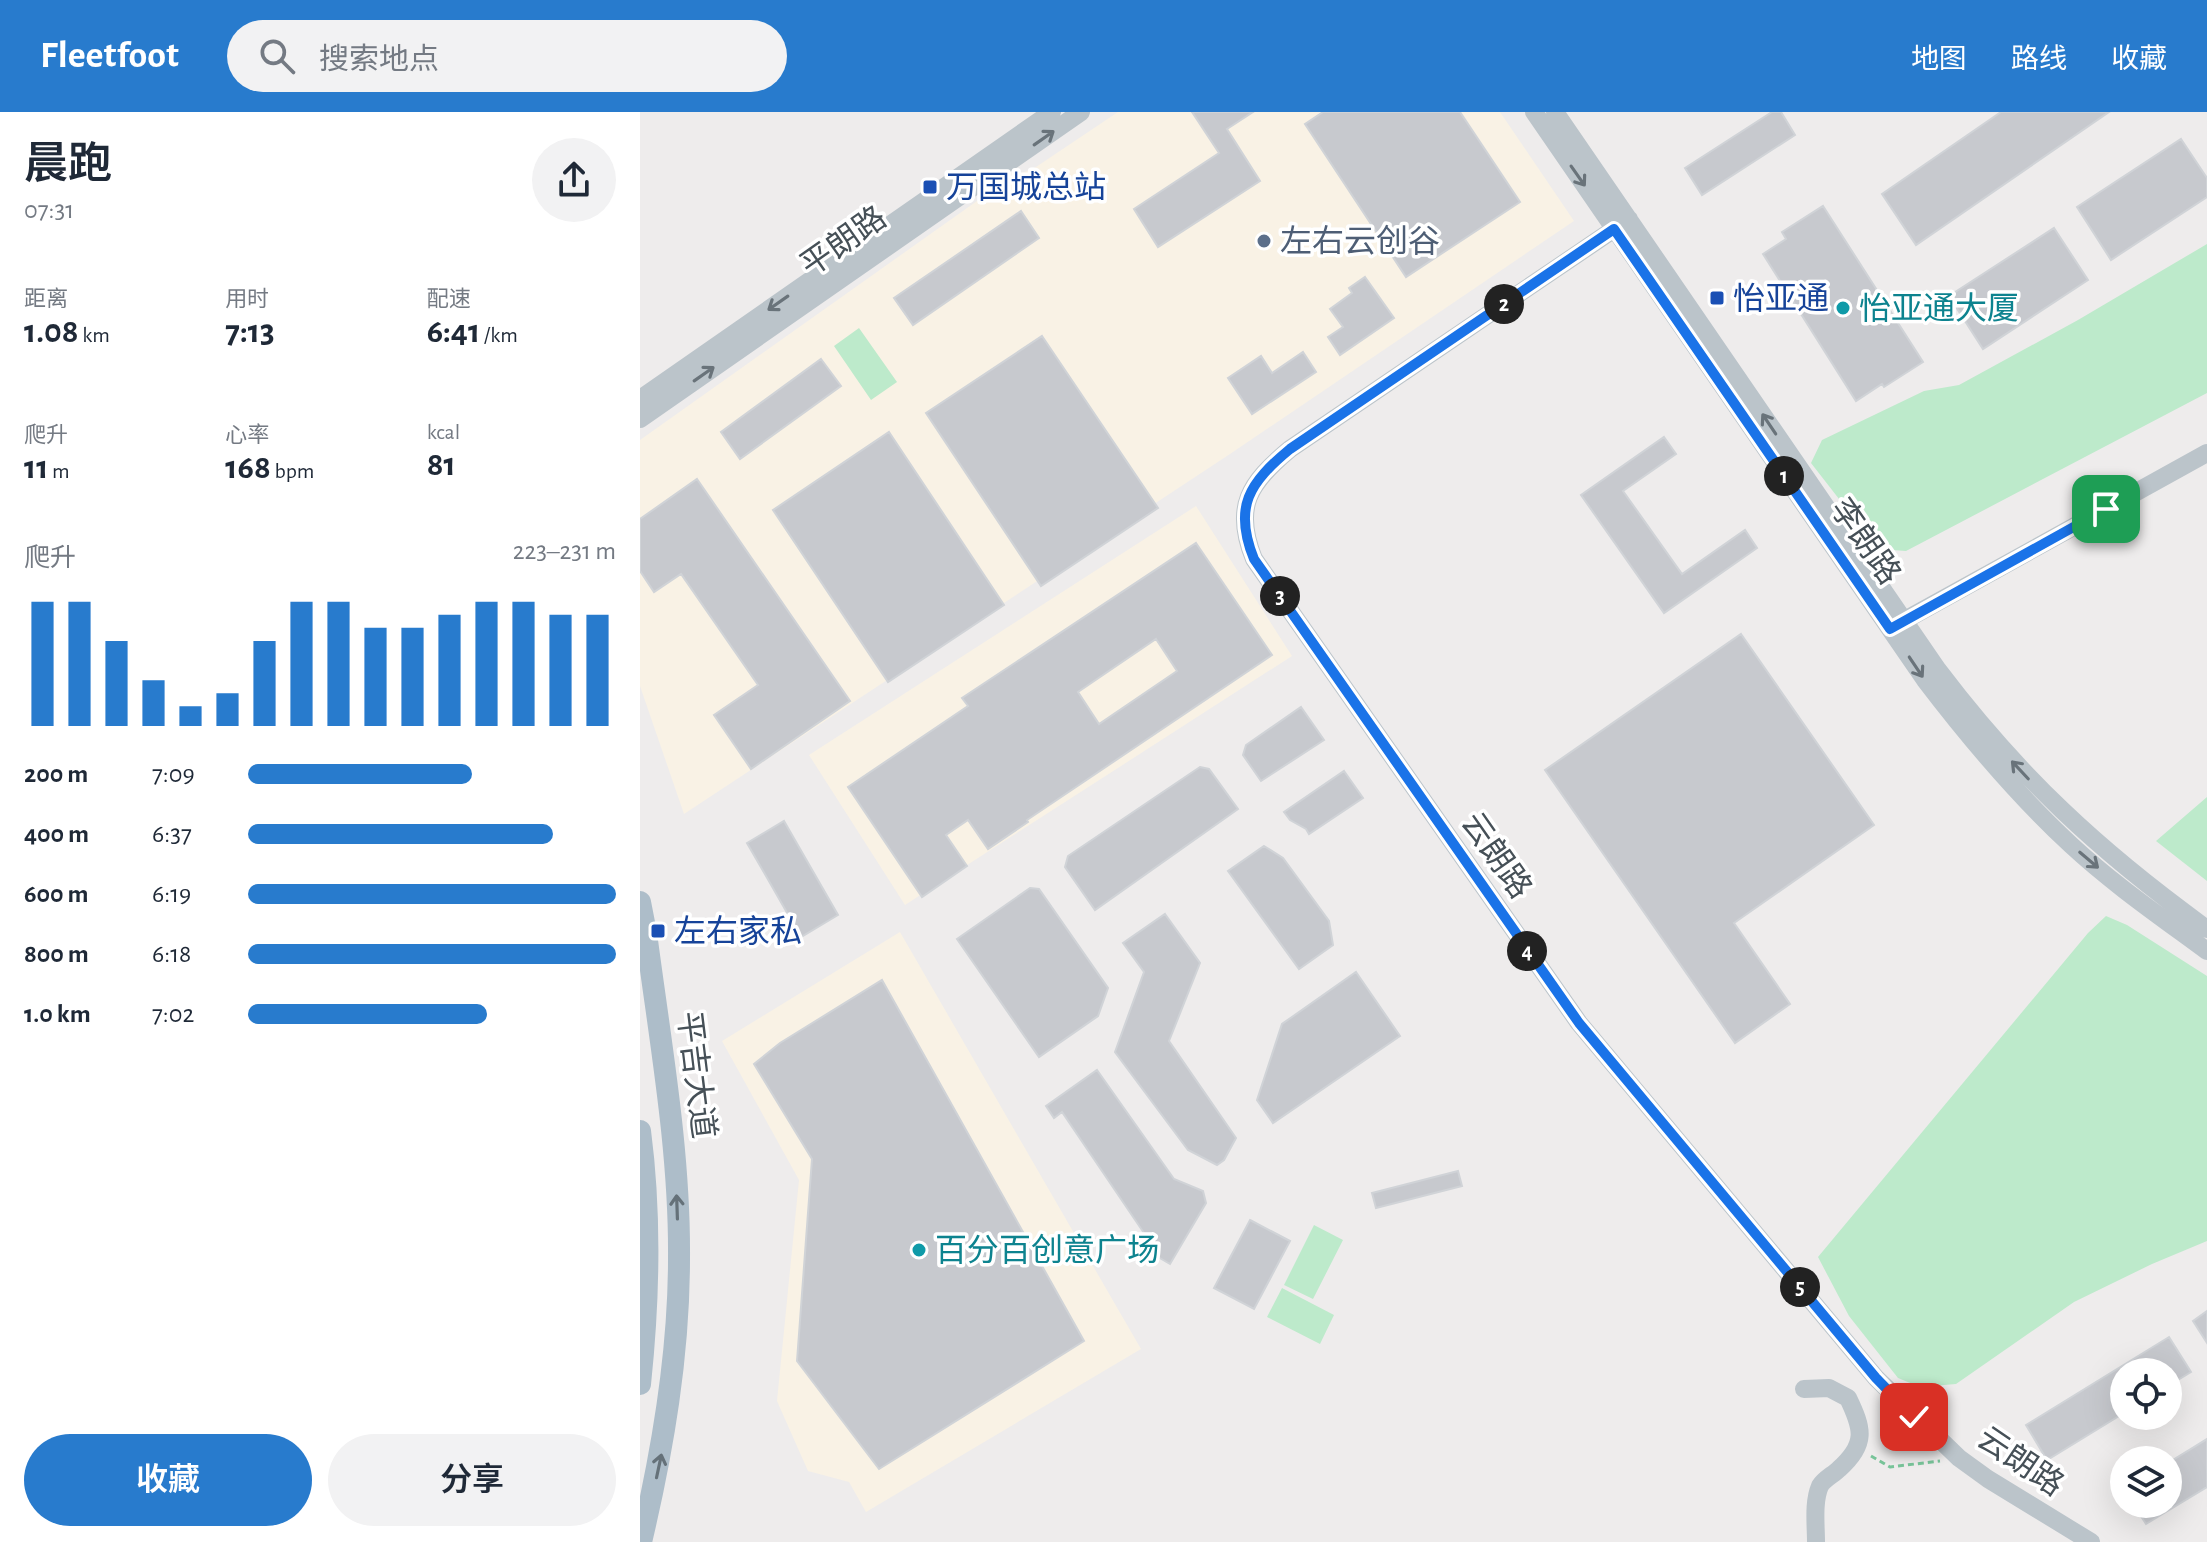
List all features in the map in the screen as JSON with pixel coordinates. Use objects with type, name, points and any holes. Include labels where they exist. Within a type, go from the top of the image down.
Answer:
[{"type":"main road","name":"平吉大道","points":[[640,902],[675,1164],[679,1258],[677,1332],[670,1398],[661,1460],[641,1542]]},
{"type":"main road","name":"平吉大道","points":[[640,1131],[649,1258],[640,1384]]},
{"type":"street","name":"平朗路","points":[[640,399],[1052,112]]},
{"type":"street","name":"平朗路","points":[[640,419],[1081,112]]},
{"type":"street","name":"李朗路","points":[[1534,112],[1621,224],[1897,624],[1957,723],[2032,807],[2104,873],[2207,951]]},
{"type":"street","name":"李朗路","points":[[1555,112],[1621,224]]},
{"type":"street","name":"云朗路","points":[[1621,224],[1268,467],[1251,489],[1244,511],[1245,537],[1254,559],[1579,1023],[1876,1378],[1959,1458],[2091,1542]]},
{"type":"street","points":[[1897,624],[2207,453]]},
{"type":"street","name":"李朗路","points":[[1897,624],[2043,795],[2138,879],[2207,929]]},
{"type":"street","points":[[1804,1389],[1829,1388],[1848,1398],[1862,1432],[1857,1449],[1841,1468],[1821,1484],[1816,1542]]},
{"type":"path","points":[[1857,1449],[1890,1467],[1959,1458]]},
{"type":"shaded area","points":[[1118,112],[1500,112],[1574,221],[1230,454],[684,814],[640,686],[640,440],[1008,179],[1036,167]]},
{"type":"shaded area","points":[[1196,506],[1292,656],[905,905],[809,755]]},
{"type":"shaded area","name":"百分百创意广场","points":[[900,932],[1141,1349],[866,1512],[849,1482],[808,1471],[777,1401],[799,1180],[722,1041]]},
{"type":"green space","points":[[2207,244],[2207,393],[1906,551],[1878,549],[1811,463],[1822,440],[1924,391],[1959,385]]},
{"type":"green space","points":[[859,328],[897,382],[871,400],[834,346]]},
{"type":"green space","points":[[2207,797],[2207,881],[2156,841]]},
{"type":"green space","points":[[2106,916],[2127,925],[2207,976],[2207,1241],[2074,1302],[1956,1384],[1920,1387],[1898,1378],[1849,1316],[1818,1257],[2088,933]]},
{"type":"green space","points":[[1314,1225],[1343,1240],[1313,1299],[1284,1285]]},
{"type":"green space","points":[[1282,1288],[1334,1315],[1320,1344],[1267,1317]]},
{"type":"building","points":[[1192,112],[1253,112],[1227,129],[1260,181],[1158,247],[1134,209],[1219,153]]},
{"type":"building","points":[[1323,112],[1460,112],[1520,202],[1406,277],[1305,124]]},
{"type":"building","points":[[1772,112],[1781,112],[1795,135],[1702,195],[1685,168]]},
{"type":"building","points":[[2001,112],[2109,112],[1916,245],[1882,194]]},
{"type":"building","points":[[2181,139],[2207,178],[2207,197],[2111,260],[2077,207]]},
{"type":"building","name":"怡亚通大厦","points":[[1823,206],[1923,362],[1856,401],[1763,254],[1786,239],[1782,232]]},
{"type":"building","points":[[1021,211],[1039,238],[913,325],[894,298]]},
{"type":"building","points":[[2054,228],[2088,280],[1983,349],[1949,296]]},
{"type":"building","points":[[1365,277],[1394,318],[1340,355],[1328,337],[1343,327],[1330,309],[1352,293],[1349,288]]},
{"type":"building","points":[[1042,336],[1158,508],[1041,586],[926,413]]},
{"type":"building","points":[[1303,352],[1316,372],[1252,414],[1228,378],[1261,356],[1272,373]]},
{"type":"building","points":[[821,359],[841,386],[740,459],[721,432]]},
{"type":"building","points":[[889,432],[1004,605],[888,682],[773,510]]},
{"type":"building","points":[[1664,437],[1676,454],[1623,491],[1682,574],[1745,530],[1757,548],[1664,613],[1581,495]]},
{"type":"building","points":[[697,479],[850,701],[751,769],[714,715],[758,685],[681,574],[654,592],[640,571],[640,519]]},
{"type":"building","points":[[1196,543],[1272,655],[988,849],[968,820],[946,835],[967,866],[922,897],[848,787],[968,706],[962,698]],"holes":[[[1156,639],[1177,671],[1099,724],[1078,692]]]},
{"type":"building","points":[[1741,634],[1874,825],[1734,923],[1790,1004],[1735,1043],[1545,770]]},
{"type":"building","points":[[1301,707],[1324,740],[1261,781],[1243,755],[1246,745]]},
{"type":"building","points":[[1200,767],[1209,769],[1238,809],[1095,910],[1065,867],[1068,856]]},
{"type":"building","points":[[1344,771],[1363,798],[1309,834],[1290,820],[1284,812]]},
{"type":"building","points":[[784,821],[838,915],[801,937],[747,843]]},
{"type":"building","points":[[1264,846],[1283,858],[1329,921],[1333,945],[1299,969],[1228,871]]},
{"type":"building","points":[[1030,888],[1039,889],[1108,988],[1098,1016],[1039,1057],[957,939]]},
{"type":"building","points":[[1165,914],[1200,963],[1169,1041],[1236,1138],[1224,1160],[1217,1165],[1188,1150],[1115,1052],[1144,972],[1123,943]]},
{"type":"building","points":[[1356,972],[1400,1036],[1273,1123],[1257,1100],[1282,1024]]},
{"type":"building","name":"百分百创意广场","points":[[882,980],[1084,1341],[879,1469],[797,1361],[812,1159],[754,1064],[780,1043]]},
{"type":"building","points":[[1097,1070],[1174,1179],[1203,1191],[1206,1203],[1170,1264],[1141,1247],[1146,1236],[1062,1112],[1054,1118],[1046,1106]]},
{"type":"building","points":[[1458,1171],[1462,1186],[1376,1208],[1372,1193]]},
{"type":"building","points":[[1250,1220],[1290,1241],[1254,1309],[1214,1288]]},
{"type":"building","points":[[2207,1311],[2207,1343],[2193,1321]]},
{"type":"building","points":[[2169,1337],[2191,1372],[2182,1377],[2182,1358],[2135,1358]]},
{"type":"building","points":[[2110,1373],[2110,1422],[2047,1460],[2026,1425]]},
{"type":"building","points":[[2207,1439],[2207,1487],[2182,1502],[2182,1454]]},
{"type":"building","points":[[2142,1518],[2156,1518],[2146,1524]]},
{"type":"place","name":"万国城总站","points":[[930,187]]},
{"type":"place","name":"左右云创谷","points":[[1264,241]]},
{"type":"place","name":"怡亚通","points":[[1717,298]]},
{"type":"place","name":"怡亚通大厦","points":[[1843,308]]},
{"type":"place","name":"左右家私","points":[[658,931]]},
{"type":"place","name":"百分百创意广场","points":[[919,1250]]},
{"type":"route","points":[[1914,1417],[1876,1378],[1579,1023],[1254,559],[1245,537],[1244,511],[1251,489],[1268,467],[1290,449],[1614,229],[1890,629],[2106,509]]}]
